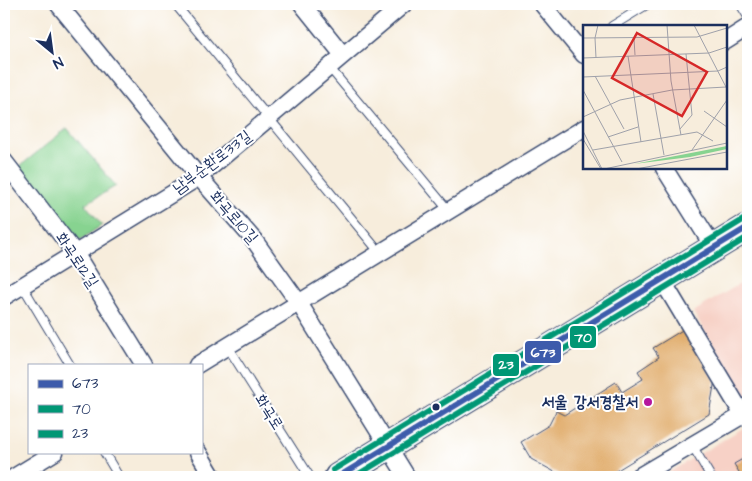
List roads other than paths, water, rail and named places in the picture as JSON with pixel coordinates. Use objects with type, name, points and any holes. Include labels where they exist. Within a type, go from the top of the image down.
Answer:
[{"type":"main road","points":[[338,477],[748,227]]},
{"type":"street","name":"화곡로10길","points":[[58,4],[199,177],[254,240],[299,303],[407,477]]},
{"type":"street","points":[[302,4],[343,54]]},
{"type":"street","name":"남부순환로33길","points":[[4,297],[199,177],[404,4]]},
{"type":"street","points":[[542,4],[582,49]]},
{"type":"street","points":[[727,40],[748,27]]},
{"type":"street","points":[[200,364],[583,129]]},
{"type":"street","name":"화곡로12길","points":[[4,161],[75,253],[143,364]]},
{"type":"street","points":[[665,169],[714,248]]},
{"type":"street","points":[[638,477],[746,413],[662,280]]},
{"type":"street","points":[[18,476],[52,454]]},
{"type":"street","points":[[199,454],[213,477]]},
{"type":"lane","points":[[175,4],[380,253]]},
{"type":"lane","points":[[614,25],[648,4]]},
{"type":"lane","points":[[740,4],[748,17]]},
{"type":"lane","points":[[329,67],[449,210]]},
{"type":"lane","points":[[22,285],[69,364]]},
{"type":"lane","name":"화곡로","points":[[227,346],[310,477]]},
{"type":"lane","points":[[692,445],[711,477]]},
{"type":"lane","points":[[105,454],[119,477]]},
{"type":"place","name":"서울 강서경찰서","points":[[648,402]]}]
